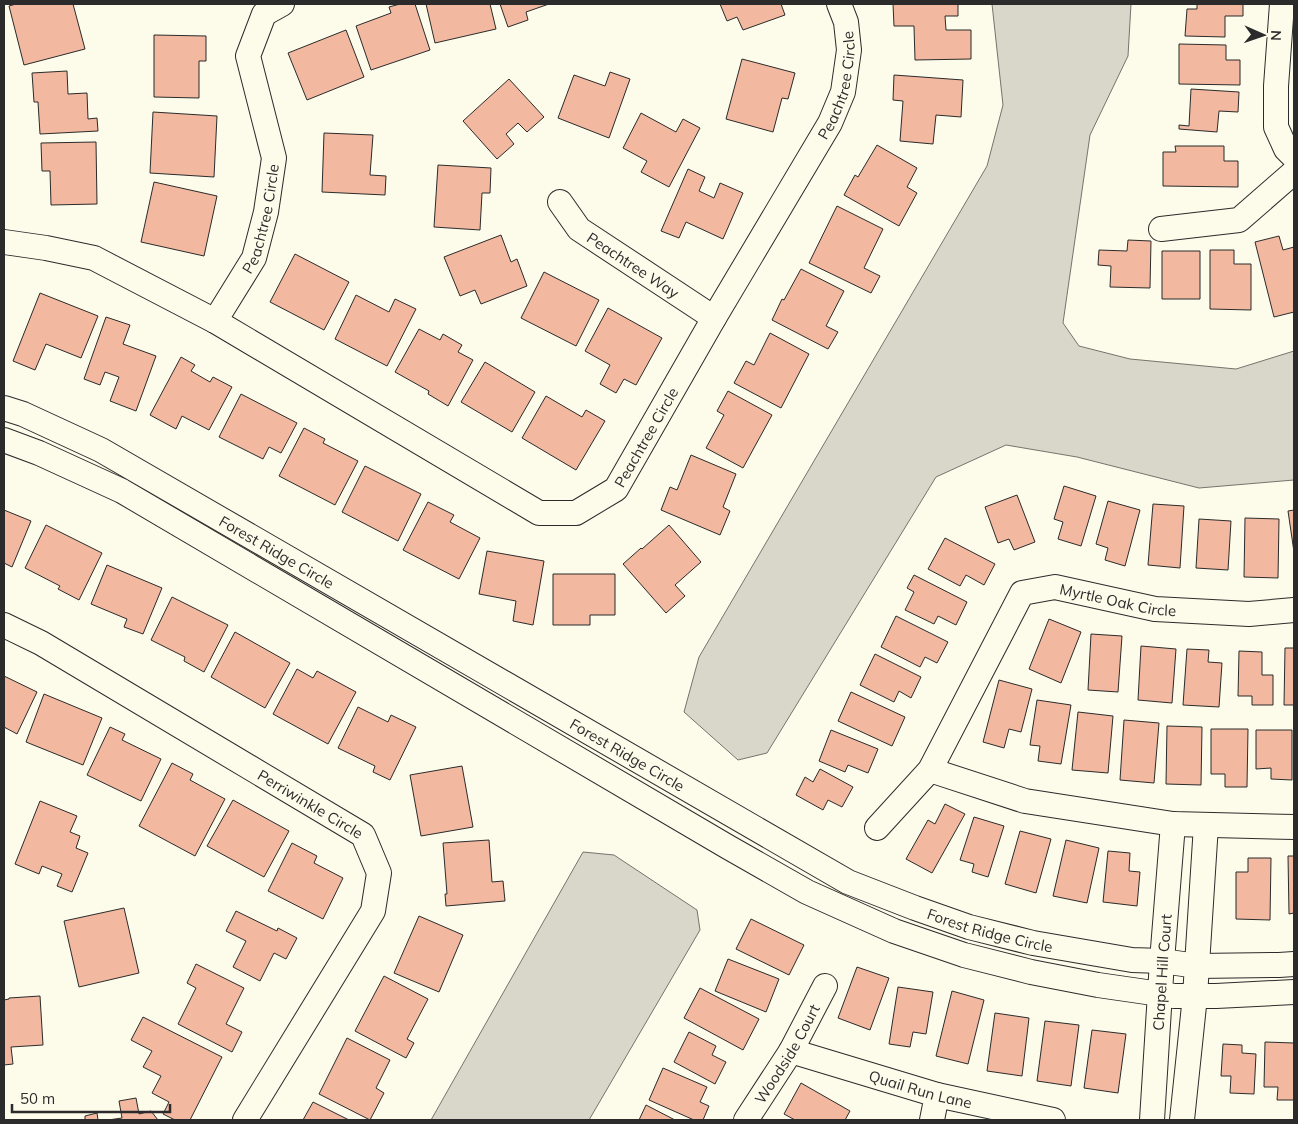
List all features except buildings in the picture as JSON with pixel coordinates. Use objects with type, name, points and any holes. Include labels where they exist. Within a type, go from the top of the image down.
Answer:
[{"type":"street","name":"Peachtree Circle","points":[[215,321],[254,258],[266,212],[274,158],[248,56],[264,14],[282,4]]},
{"type":"street","name":"Peachtree Circle","points":[[4,242],[94,258],[215,321],[539,513],[576,513],[616,489],[714,318],[830,123],[843,92],[849,50],[846,22],[839,4]]},
{"type":"street","points":[[1282,4],[1276,86],[1276,127],[1286,149],[1294,157]]},
{"type":"street","points":[[1161,229],[1239,220],[1294,172]]},
{"type":"street","name":"Peachtree Way","points":[[560,202],[579,229],[714,318]]},
{"type":"street","name":"Forest Ridge Circle","points":[[4,408],[23,414],[101,450],[848,882],[969,927],[1024,941],[1132,960],[1162,961],[1197,966],[1294,964]]},
{"type":"street","name":"Forest Ridge Circle","points":[[4,440],[39,453],[122,491],[728,847],[807,892],[894,931],[964,955],[1050,976],[1098,985],[1174,996],[1294,992]]},
{"type":"street","name":"Myrtle Oak Circle","points":[[876,828],[930,770],[1022,593],[1055,587],[1155,609],[1249,614],[1294,610]]},
{"type":"street","name":"Perriwinkle Circle","points":[[4,625],[41,643],[363,835],[379,873],[372,911],[245,1120]]},
{"type":"street","points":[[930,770],[1025,801],[1173,824],[1294,827]]},
{"type":"street","name":"Chapel Hill Court","points":[[1152,1120],[1173,824]]},
{"type":"street","points":[[1182,1120],[1195,996],[1206,825]]},
{"type":"street","name":"Woodside Court","points":[[746,1120],[791,1051],[825,986]]},
{"type":"street","name":"Quail Run Lane","points":[[791,1051],[937,1095],[1053,1120]]},
{"type":"street","points":[[932,1120],[937,1095]]},
{"type":"shaded area","points":[[992,4],[1131,4],[1128,56],[1090,135],[1063,323],[1079,346],[1130,359],[1236,369],[1294,351],[1294,480],[1199,488],[1077,457],[1006,445],[936,477],[767,753],[738,760],[684,712],[699,657],[987,166],[1003,105]]},
{"type":"shaded area","points":[[583,852],[614,855],[697,910],[700,930],[589,1120],[431,1120]]}]
